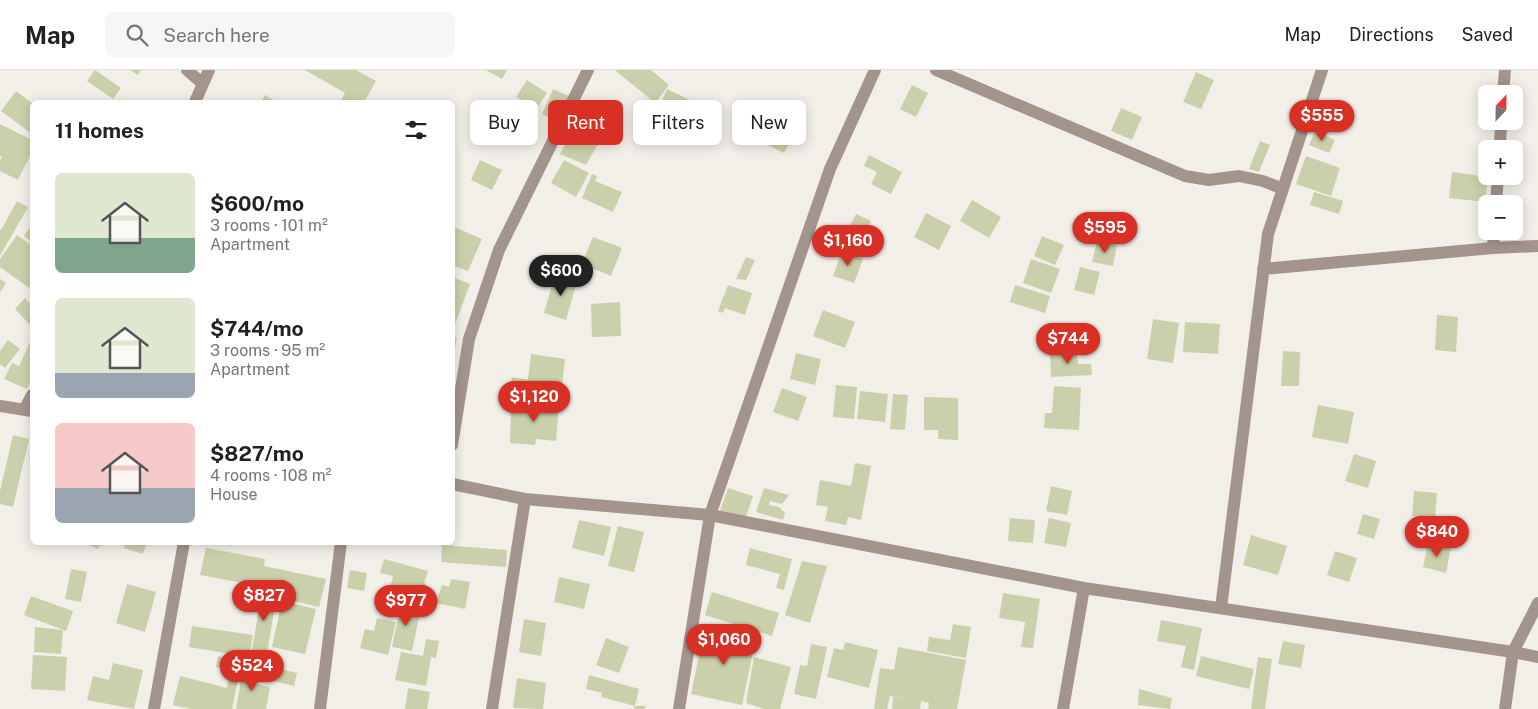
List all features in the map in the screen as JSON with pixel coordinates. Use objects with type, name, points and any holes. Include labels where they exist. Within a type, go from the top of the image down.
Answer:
[{"type":"street","points":[[187,70],[203,84]]},
{"type":"street","points":[[196,100],[209,70]]},
{"type":"street","points":[[455,426],[469,339],[499,250],[588,70]]},
{"type":"street","points":[[682,708],[710,515],[830,169],[875,70]]},
{"type":"street","points":[[936,70],[1185,176],[1209,180],[1239,176],[1263,181],[1283,189]]},
{"type":"street","points":[[1221,608],[1268,234],[1322,70]]},
{"type":"street","points":[[1504,85],[1505,70]]},
{"type":"street","points":[[1493,240],[1493,248]]},
{"type":"street","points":[[1263,269],[1493,248],[1538,246]]},
{"type":"street","points":[[0,406],[28,411]]},
{"type":"street","points":[[455,485],[525,499],[710,515],[1084,588],[1538,657]]},
{"type":"street","points":[[492,709],[525,499]]},
{"type":"street","points":[[154,709],[183,545]]},
{"type":"street","points":[[320,709],[341,545]]},
{"type":"street","points":[[1063,709],[1084,588]]},
{"type":"street","points":[[1505,709],[1513,652],[1538,603]]},
{"type":"building","points":[[95,70],[121,88],[113,99],[87,81]]},
{"type":"building","points":[[130,70],[141,70],[138,75]]},
{"type":"building","points":[[305,70],[356,70],[376,81],[365,100],[341,100],[345,93]]},
{"type":"building","points":[[486,70],[507,70],[502,79]]},
{"type":"building","points":[[651,70],[669,85],[657,100],[651,100],[616,71]]},
{"type":"building","points":[[1196,72],[1214,80],[1201,109],[1183,102]]},
{"type":"building","points":[[527,80],[547,93],[538,107],[538,100],[521,100],[516,97]]},
{"type":"building","points":[[912,85],[928,93],[916,117],[900,109]]},
{"type":"building","points":[[553,89],[569,96],[567,100],[548,100]]},
{"type":"building","points":[[667,89],[690,100],[662,100]]},
{"type":"building","points":[[16,91],[30,102],[30,133],[1,111]]},
{"type":"building","points":[[265,95],[274,100],[262,100]]},
{"type":"building","points":[[548,100],[548,117],[542,114]]},
{"type":"building","points":[[1121,108],[1142,117],[1132,140],[1111,131]]},
{"type":"building","points":[[0,124],[30,139],[30,155],[18,180],[0,171],[2,156],[0,156]]},
{"type":"building","points":[[1315,131],[1335,140],[1329,153],[1309,145]]},
{"type":"building","points":[[1260,141],[1270,145],[1259,172],[1249,169]]},
{"type":"building","points":[[565,145],[597,145],[586,165],[560,154]]},
{"type":"building","points":[[768,145],[788,145],[784,153]]},
{"type":"building","points":[[869,155],[902,172],[891,194],[871,184],[877,172],[864,166]]},
{"type":"building","points":[[1306,156],[1340,168],[1331,196],[1296,184]]},
{"type":"building","points":[[480,160],[502,170],[492,190],[471,180]]},
{"type":"building","points":[[564,160],[589,173],[576,197],[551,183]]},
{"type":"building","points":[[1452,172],[1478,176],[1478,185],[1487,185],[1486,195],[1478,195],[1478,201],[1449,198]]},
{"type":"building","points":[[592,174],[597,176],[595,181],[622,192],[613,212],[582,198]]},
{"type":"building","points":[[1314,192],[1343,201],[1339,214],[1310,205]]},
{"type":"building","points":[[972,200],[1001,217],[989,238],[960,221]]},
{"type":"building","points":[[17,201],[28,207],[0,256],[0,229]]},
{"type":"building","points":[[926,213],[951,226],[939,250],[914,237]]},
{"type":"building","points":[[856,214],[871,221],[862,238],[847,231]]},
{"type":"building","points":[[30,227],[30,240],[24,236]]},
{"type":"building","points":[[455,227],[482,239],[468,271],[455,266]]},
{"type":"building","points":[[17,235],[30,245],[30,289],[0,267],[0,259]]},
{"type":"building","points":[[1042,236],[1064,245],[1055,265],[1034,256]]},
{"type":"building","points":[[593,237],[622,248],[611,276],[582,264]]},
{"type":"building","points":[[1097,241],[1117,245],[1113,266],[1092,262]]},
{"type":"building","points":[[842,251],[863,259],[854,283],[833,276]]},
{"type":"building","points":[[746,257],[755,260],[746,280],[736,279]]},
{"type":"building","points":[[1031,259],[1060,269],[1051,293],[1023,283]]},
{"type":"building","points":[[1080,267],[1100,272],[1094,295],[1074,290]]},
{"type":"building","points":[[555,275],[577,281],[566,320],[544,313]]},
{"type":"building","points":[[455,278],[470,284],[455,324]]},
{"type":"building","points":[[0,279],[6,283],[0,293]]},
{"type":"building","points":[[728,285],[752,293],[745,315],[725,308],[723,313],[718,311]]},
{"type":"building","points":[[1015,285],[1050,296],[1045,313],[1010,302]]},
{"type":"building","points":[[25,298],[30,304],[30,325],[15,309]]},
{"type":"building","points":[[620,302],[621,336],[592,337],[591,304]]},
{"type":"building","points":[[823,310],[855,322],[845,348],[813,336]]},
{"type":"building","points":[[1437,315],[1458,317],[1456,352],[1435,350]]},
{"type":"building","points":[[1153,319],[1179,323],[1173,363],[1147,359]]},
{"type":"building","points":[[1185,322],[1220,324],[1218,354],[1183,352]]},
{"type":"building","points":[[8,340],[20,349],[5,368],[0,364],[0,351]]},
{"type":"building","points":[[30,342],[30,382],[27,389],[4,379],[12,363],[19,366]]},
{"type":"building","points":[[1077,351],[1078,364],[1091,364],[1092,375],[1051,377],[1050,352]]},
{"type":"building","points":[[1283,351],[1300,352],[1299,386],[1281,386]]},
{"type":"building","points":[[796,353],[821,359],[815,385],[790,379]]},
{"type":"building","points":[[531,354],[565,359],[561,395],[510,389],[512,377],[528,380]]},
{"type":"building","points":[[836,385],[857,387],[854,419],[833,417]]},
{"type":"building","points":[[1054,386],[1081,388],[1079,430],[1044,428],[1045,413],[1052,413]]},
{"type":"building","points":[[782,388],[807,397],[798,421],[773,412]]},
{"type":"building","points":[[860,391],[888,394],[885,422],[857,419]]},
{"type":"building","points":[[893,394],[908,395],[905,430],[890,429]]},
{"type":"building","points":[[924,397],[958,398],[958,440],[938,439],[938,430],[924,430]]},
{"type":"building","points":[[528,400],[559,403],[556,441],[536,439],[535,445],[510,443],[511,408],[527,409]]},
{"type":"building","points":[[1318,405],[1354,412],[1348,444],[1312,437]]},
{"type":"building","points":[[13,435],[29,439],[13,507],[0,504],[0,491]]},
{"type":"building","points":[[1354,454],[1376,461],[1368,488],[1345,481]]},
{"type":"building","points":[[855,463],[871,466],[861,520],[848,517],[846,525],[825,521],[828,507],[816,505],[820,480],[851,486]]},
{"type":"building","points":[[1051,486],[1072,491],[1067,515],[1046,511]]},
{"type":"building","points":[[728,488],[753,496],[745,519],[720,511]]},
{"type":"building","points":[[764,488],[789,495],[782,504],[770,501],[769,505],[779,507],[785,513],[783,520],[756,512]]},
{"type":"building","points":[[1414,491],[1437,493],[1435,518],[1412,516]]},
{"type":"building","points":[[1363,514],[1380,519],[1374,539],[1357,534]]},
{"type":"building","points":[[1010,518],[1035,520],[1033,543],[1008,541]]},
{"type":"building","points":[[1049,518],[1071,523],[1066,547],[1044,543]]},
{"type":"building","points":[[579,520],[611,527],[604,556],[572,548]]},
{"type":"building","points":[[618,526],[644,532],[634,572],[608,566]]},
{"type":"building","points":[[1251,535],[1287,546],[1278,575],[1243,565]]},
{"type":"building","points":[[1428,543],[1451,548],[1446,573],[1423,567]]},
{"type":"building","points":[[89,545],[100,545],[98,549]]},
{"type":"building","points":[[124,545],[146,545],[143,554],[124,548]]},
{"type":"building","points":[[442,545],[507,550],[506,567],[441,562]]},
{"type":"building","points":[[206,548],[265,559],[264,566],[326,579],[319,607],[282,598],[283,594],[259,588],[259,586],[200,575]]},
{"type":"building","points":[[750,548],[792,559],[784,590],[776,588],[780,574],[746,565]]},
{"type":"building","points":[[1335,551],[1357,558],[1349,582],[1327,575]]},
{"type":"building","points":[[384,559],[428,571],[424,583],[426,584],[422,602],[389,593],[393,576],[380,573]]},
{"type":"building","points":[[802,561],[827,566],[810,623],[785,615]]},
{"type":"building","points":[[71,569],[87,572],[81,602],[65,599]]},
{"type":"building","points":[[350,570],[367,573],[364,591],[347,588]]},
{"type":"building","points":[[559,577],[590,584],[584,609],[554,602]]},
{"type":"building","points":[[451,579],[470,582],[465,609],[436,603],[442,585],[449,587]]},
{"type":"building","points":[[127,584],[156,592],[145,632],[116,623]]},
{"type":"building","points":[[262,591],[277,595],[267,653],[252,650]]},
{"type":"building","points":[[712,592],[779,613],[772,636],[705,615]]},
{"type":"building","points":[[1003,593],[1040,599],[1033,648],[1021,647],[1025,622],[999,618]]},
{"type":"building","points":[[31,596],[73,611],[66,631],[24,615]]},
{"type":"building","points":[[282,601],[316,609],[305,654],[272,647]]},
{"type":"building","points":[[401,604],[421,608],[412,651],[392,647]]},
{"type":"building","points":[[377,618],[396,622],[388,655],[360,648],[365,629],[374,631]]},
{"type":"building","points":[[524,619],[546,623],[541,656],[519,652]]},
{"type":"building","points":[[1161,620],[1202,628],[1194,670],[1181,667],[1186,646],[1157,641]]},
{"type":"building","points":[[953,624],[971,627],[966,658],[927,651],[929,637],[950,640]]},
{"type":"building","points":[[192,626],[253,635],[249,657],[189,647]]},
{"type":"building","points":[[35,627],[63,630],[61,654],[34,652]]},
{"type":"building","points":[[705,627],[756,638],[742,705],[691,694]]},
{"type":"building","points":[[606,638],[629,647],[619,673],[596,665]]},
{"type":"building","points":[[426,639],[439,641],[436,658],[431,657],[426,686],[395,680],[401,652],[423,656]]},
{"type":"building","points":[[1283,641],[1305,645],[1301,668],[1278,664]]},
{"type":"building","points":[[845,642],[878,650],[869,688],[827,677],[834,648],[843,650]]},
{"type":"building","points":[[811,644],[827,647],[816,699],[794,694],[800,665],[807,666]]},
{"type":"building","points":[[898,647],[966,660],[957,709],[928,709],[929,703],[921,701],[920,709],[892,709],[893,697],[909,699],[890,696],[887,709],[874,709],[880,668],[894,670],[893,676]]},
{"type":"building","points":[[33,655],[67,657],[65,691],[31,689]]},
{"type":"building","points":[[218,656],[242,661],[232,709],[191,709],[173,705],[180,676],[227,688],[230,670],[216,667]]},
{"type":"building","points":[[1201,656],[1254,669],[1249,689],[1196,676]]},
{"type":"building","points":[[754,657],[791,667],[780,709],[764,709],[746,703]]},
{"type":"building","points":[[1258,657],[1272,659],[1265,709],[1251,709]]},
{"type":"building","points":[[113,663],[143,670],[134,709],[87,700],[93,676],[109,680]]},
{"type":"building","points":[[244,663],[255,665],[251,683],[270,687],[266,709],[236,709]]},
{"type":"building","points":[[261,664],[297,673],[294,686],[258,677]]},
{"type":"building","points":[[589,675],[639,689],[635,706],[601,697],[602,693],[586,689]]},
{"type":"building","points":[[517,678],[546,683],[543,709],[513,708]]},
{"type":"building","points":[[408,688],[430,692],[427,709],[405,709]]},
{"type":"building","points":[[1139,689],[1172,698],[1170,709],[1138,705]]},
{"type":"building","points":[[635,706],[646,706],[644,709],[634,709]]}]
